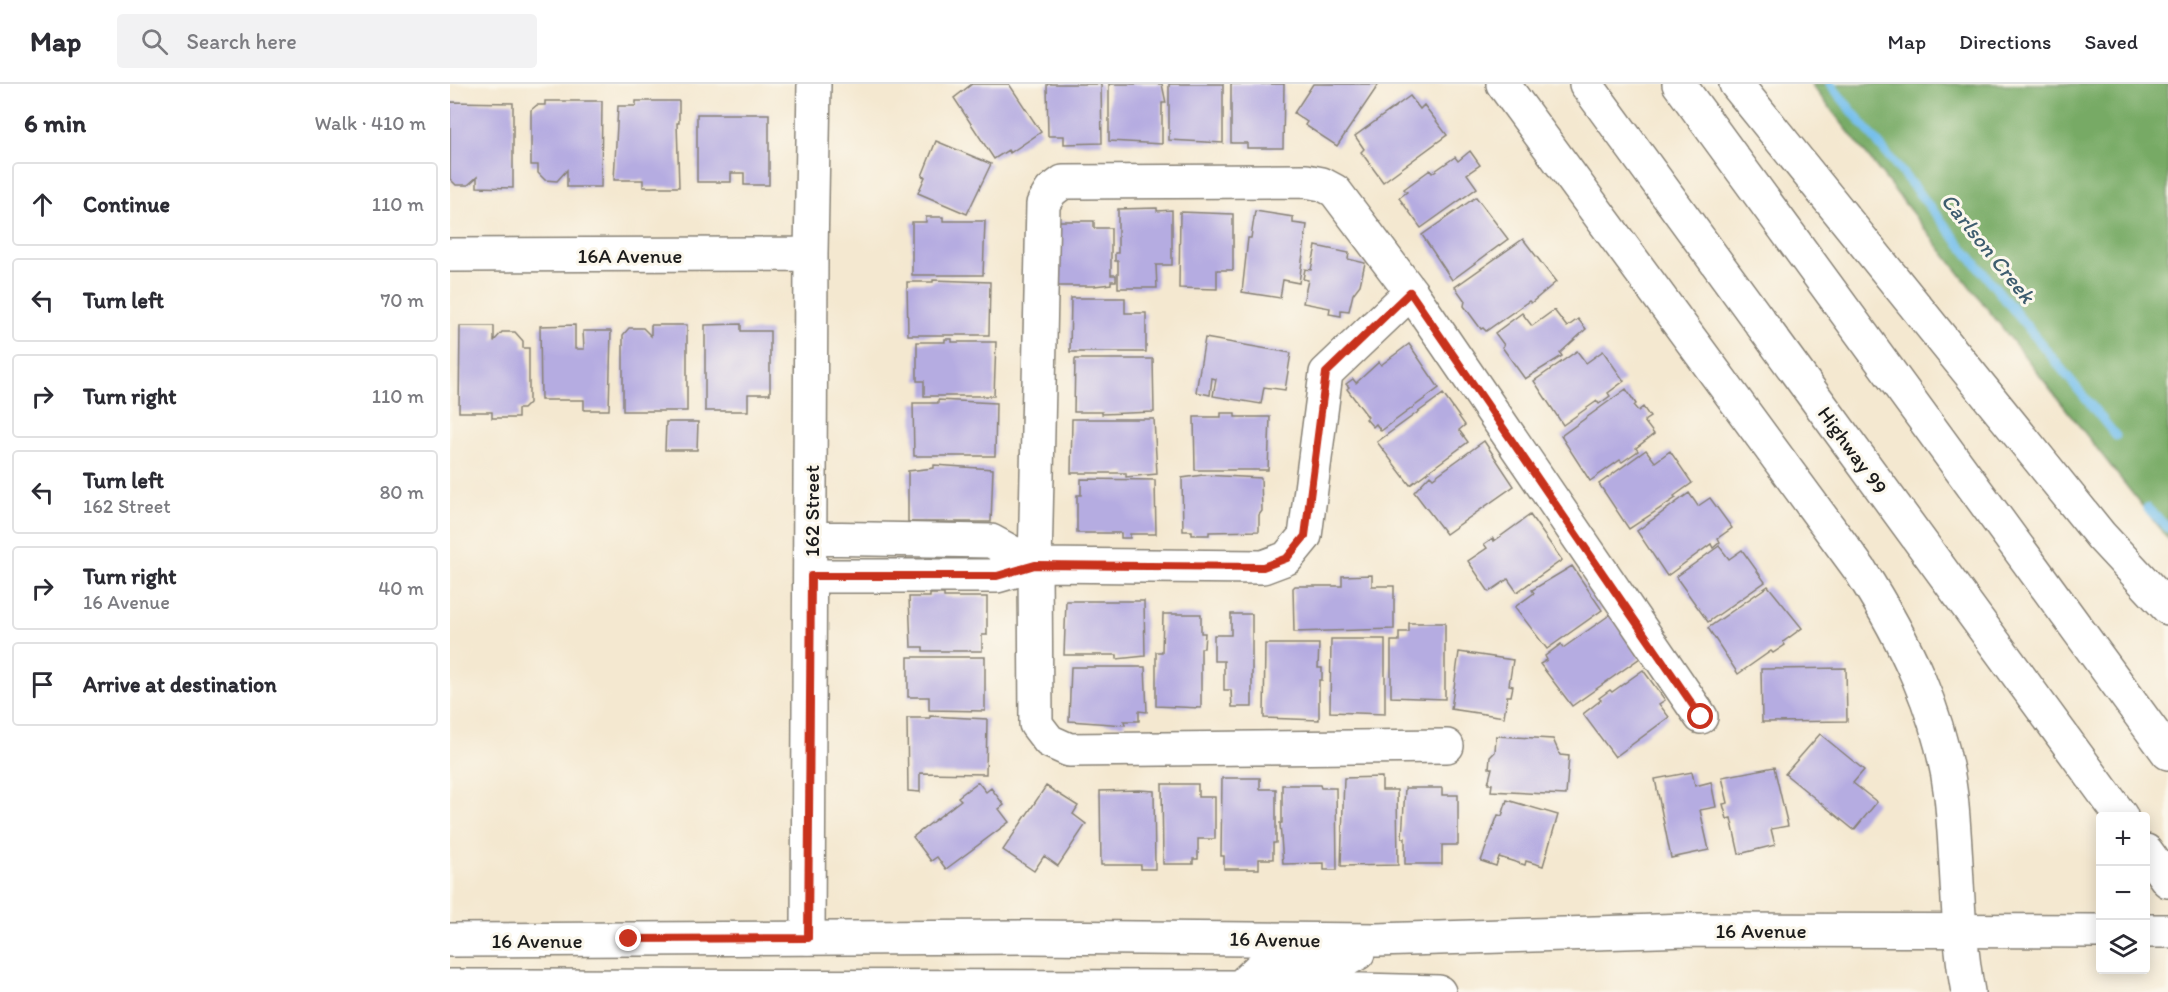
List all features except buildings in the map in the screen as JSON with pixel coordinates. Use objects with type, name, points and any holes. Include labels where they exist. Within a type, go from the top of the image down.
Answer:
[{"type":"main road","name":"162 Street","points":[[808,938],[811,576],[810,254],[814,84]]},
{"type":"main road","points":[[1503,84],[1846,551],[1885,609],[1924,690],[1944,758],[1951,797],[1960,929],[1968,992]]},
{"type":"main road","name":"Highway 99","points":[[1586,84],[2118,812]]},
{"type":"main road","points":[[1679,84],[2168,753]]},
{"type":"main road","points":[[1736,84],[2101,536],[2168,609]]},
{"type":"main road","points":[[1447,747],[1069,750],[1049,741],[1036,724],[1035,565],[1043,204],[1051,191],[1063,182],[1306,181],[1322,184],[1335,191],[1410,292],[1701,717]]},
{"type":"main road","name":"16A Avenue","points":[[450,255],[810,254]]},
{"type":"main road","points":[[811,576],[997,576],[1035,565],[1263,567],[1287,558],[1305,536],[1326,373],[1410,292]]},
{"type":"main road","points":[[811,538],[991,541],[1035,565]]},
{"type":"main road","points":[[2150,857],[2168,881]]},
{"type":"main road","name":"16 Avenue","points":[[450,940],[808,938],[1377,940],[1688,930],[2096,931]]},
{"type":"main road","points":[[2150,931],[2168,931]]},
{"type":"main road","points":[[747,986],[808,938]]},
{"type":"main road","points":[[1240,987],[1259,969],[1278,964],[1342,962],[1377,940]]},
{"type":"main road","points":[[450,986],[1240,987],[1439,992]]},
{"type":"green space","points":[[1811,84],[2168,84],[2168,539]]},
{"type":"waterway","name":"Carlson Creek","points":[[1830,84],[2116,436]]},
{"type":"waterway","points":[[2147,508],[2168,528]]},
{"type":"route","points":[[629,939],[808,938],[811,576],[997,576],[1035,565],[1263,567],[1287,558],[1305,536],[1326,373],[1410,292],[1701,717]]}]
